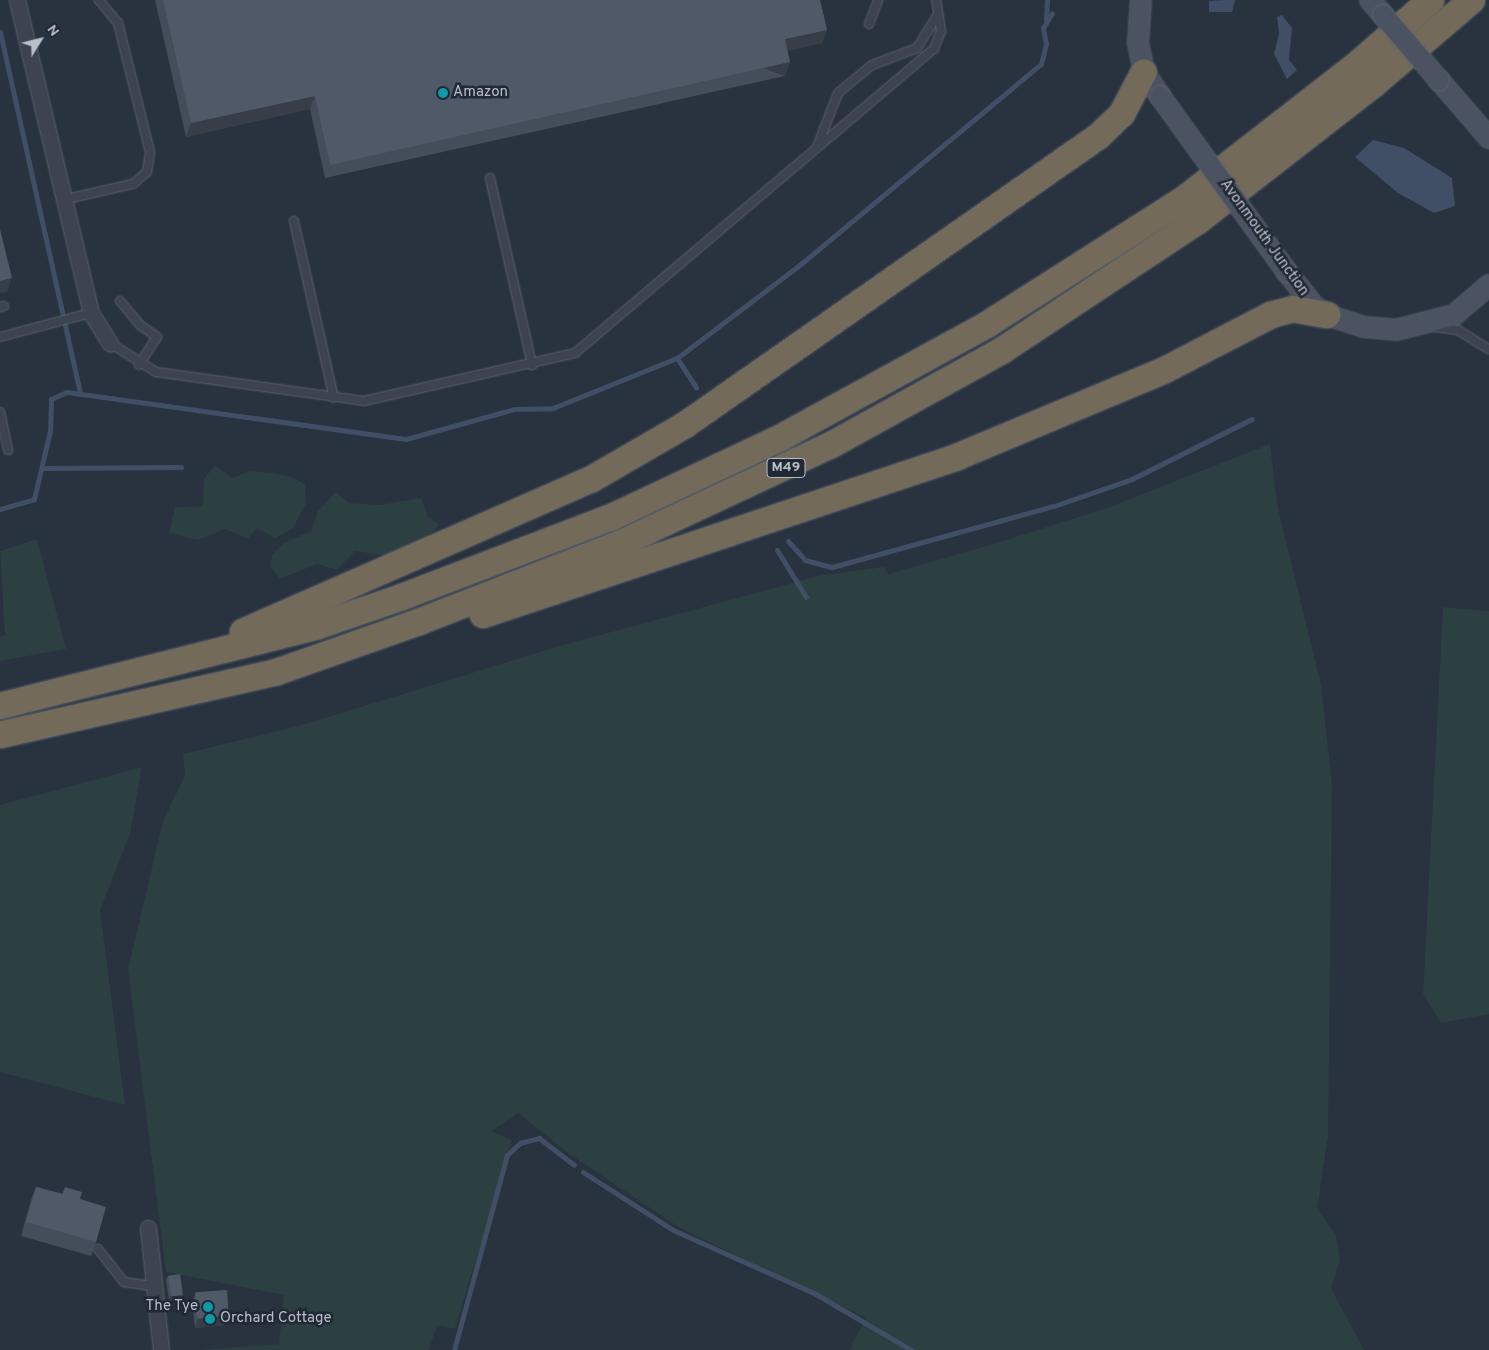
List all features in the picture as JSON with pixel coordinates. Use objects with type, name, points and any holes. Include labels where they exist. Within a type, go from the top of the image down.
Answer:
[{"type":"highway","name":"M49","points":[[0,706],[318,626],[402,598],[612,517],[782,437],[988,324],[1183,200],[1360,62],[1431,0]]},
{"type":"highway","name":"M49","points":[[277,672],[624,542],[831,445],[994,355],[1198,221],[1373,86],[1472,0]]},
{"type":"highway","name":"M49","points":[[172,664],[592,478],[684,425],[1099,136],[1122,114],[1144,72]]},
{"type":"highway","name":"M49","points":[[0,735],[277,672],[362,655],[957,458],[1163,371],[1271,315],[1294,309],[1327,315]]},
{"type":"street","points":[[17,0],[62,200],[91,313],[110,343]]},
{"type":"street","name":"Avonmouth Junction","points":[[1141,0],[1138,43],[1144,72],[1287,272],[1314,306],[1327,315],[1364,327],[1396,330],[1424,325],[1454,315],[1489,285]]},
{"type":"street","points":[[1377,7],[1489,138]]},
{"type":"street","points":[[148,1228],[161,1350]]},
{"type":"lane","points":[[62,200],[133,184],[147,172],[150,152],[118,23],[99,0]]},
{"type":"lane","points":[[869,24],[878,0]]},
{"type":"lane","points":[[110,343],[139,365],[189,379],[364,402],[532,365],[575,353],[600,335],[817,147],[934,49],[941,31],[936,0]]},
{"type":"lane","points":[[817,147],[831,102],[838,93],[872,65],[916,48],[939,12]]},
{"type":"lane","points":[[490,178],[532,365]]},
{"type":"lane","points":[[294,221],[334,398]]},
{"type":"lane","points":[[120,301],[140,325],[157,337],[139,365]]},
{"type":"lane","points":[[0,337],[91,313]]},
{"type":"lane","points":[[1424,325],[1458,330],[1489,349]]},
{"type":"lane","points":[[0,412],[8,450]]},
{"type":"lane","points":[[98,1249],[124,1282],[154,1286]]},
{"type":"shaded area","points":[[1270,444],[1277,504],[1321,685],[1332,785],[1328,1137],[1317,1209],[1336,1235],[1340,1260],[1331,1288],[1364,1350],[849,1350],[866,1318],[680,1228],[568,1153],[518,1113],[491,1131],[512,1140],[455,1329],[437,1325],[429,1350],[202,1350],[279,1344],[284,1295],[166,1272],[128,969],[163,821],[185,776],[183,754],[302,725],[563,645],[822,575],[884,567],[888,574],[990,545],[1107,508]]},
{"type":"shaded area","points":[[215,465],[232,478],[250,471],[273,473],[295,478],[305,485],[306,504],[293,528],[275,538],[257,528],[248,539],[225,529],[198,540],[169,533],[175,507],[203,506],[204,479]]},
{"type":"shaded area","points":[[336,492],[349,503],[380,505],[421,498],[428,517],[439,525],[427,538],[389,556],[355,551],[337,570],[317,564],[280,579],[270,566],[272,555],[284,543],[311,531],[318,511]]},
{"type":"shaded area","points":[[37,539],[66,649],[0,661],[0,637],[5,635],[0,551]]},
{"type":"shaded area","points":[[1443,607],[1489,611],[1489,1014],[1441,1023],[1423,994]]},
{"type":"shaded area","points":[[142,767],[130,834],[100,910],[125,1105],[0,1072],[0,805]]},
{"type":"water","points":[[1235,0],[1232,12],[1209,12],[1209,1]]},
{"type":"water","points":[[1282,15],[1292,28],[1289,60],[1297,70],[1287,79],[1274,54],[1279,33],[1277,17]]},
{"type":"water","points":[[1373,140],[1404,148],[1452,178],[1455,206],[1434,213],[1398,193],[1355,157]]},
{"type":"building","name":"Amazon","points":[[163,0],[820,0],[827,30],[785,39],[790,62],[330,165],[315,96],[191,123]]},
{"type":"building","points":[[0,229],[12,278],[0,281]]},
{"type":"building","points":[[36,1187],[63,1194],[65,1187],[82,1192],[80,1199],[106,1207],[96,1242],[26,1222]]},
{"type":"building","points":[[180,1274],[183,1295],[171,1296],[168,1276]]},
{"type":"building","points":[[227,1290],[229,1316],[197,1318],[195,1292]]},
{"type":"waterway","points":[[1046,20],[1047,0]]},
{"type":"waterway","points":[[0,509],[34,499],[50,431],[51,399],[67,392],[406,439],[514,409],[553,408],[677,358],[802,263],[1041,64],[1046,44],[1043,28],[1052,13]]},
{"type":"waterway","points":[[0,32],[80,394]]},
{"type":"waterway","points":[[677,358],[696,387]]},
{"type":"waterway","points":[[788,541],[805,560],[832,567],[1054,506],[1132,479],[1252,419]]},
{"type":"waterway","points":[[43,468],[181,467]]},
{"type":"waterway","points":[[777,550],[806,597]]},
{"type":"waterway","points":[[454,1350],[507,1155],[520,1143],[539,1138],[574,1165]]},
{"type":"waterway","points":[[583,1172],[673,1230],[814,1293],[911,1350]]},
{"type":"place","name":"Amazon","points":[[443,93]]},
{"type":"place","name":"The Tye","points":[[208,1307]]},
{"type":"place","name":"Orchard Cottage","points":[[210,1319]]}]
